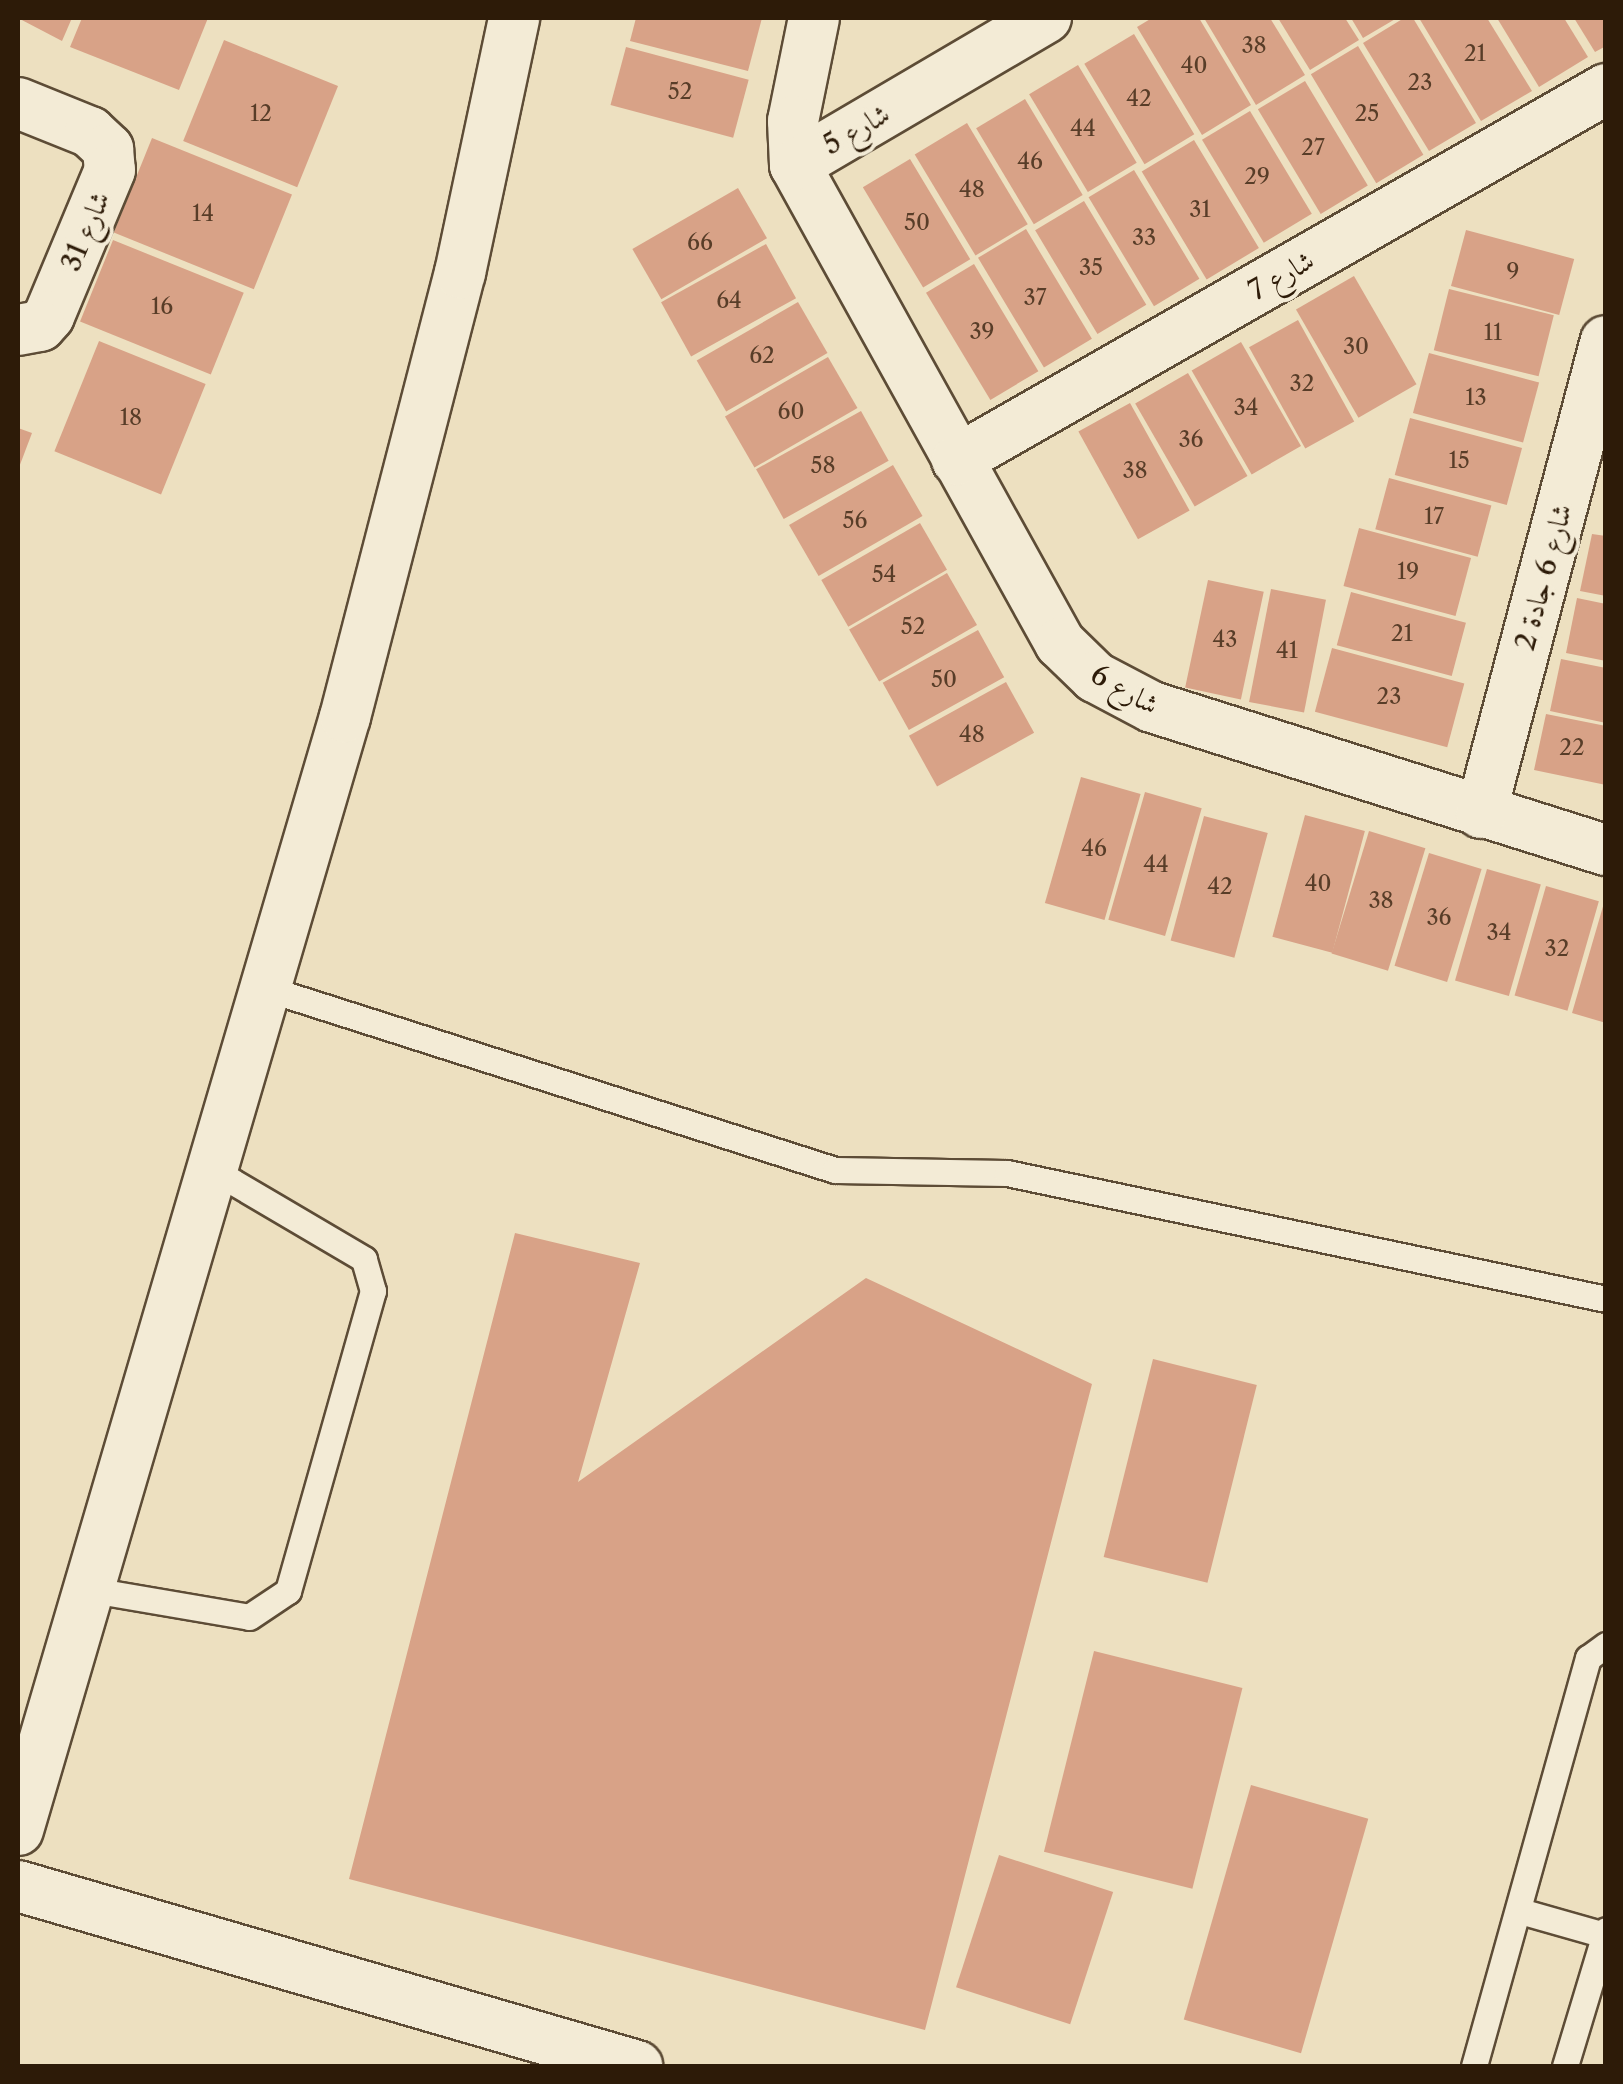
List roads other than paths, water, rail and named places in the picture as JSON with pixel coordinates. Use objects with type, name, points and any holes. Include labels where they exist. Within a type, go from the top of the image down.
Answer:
[{"type":"street","points":[[18,1830],[345,717],[460,273],[514,18]]},
{"type":"street","name":"شارع 5","points":[[814,18],[794,120],[795,165],[1046,18]]},
{"type":"street","name":"شارع 7","points":[[956,460],[1606,89]]},
{"type":"street","name":"شارع 31","points":[[18,104],[90,132],[108,149],[110,170],[49,316],[40,326],[18,330]]},
{"type":"street","name":"شارع 6","points":[[795,165],[1060,643],[1094,677],[1152,707],[1606,850]]},
{"type":"street","name":"شارع 6 جادة 2","points":[[1481,813],[1606,341]]},
{"type":"street","points":[[18,1886],[637,2066]]},
{"type":"lane","points":[[265,988],[835,1170],[1007,1173],[1606,1299]]},
{"type":"lane","points":[[86,1589],[248,1617],[288,1592],[372,1291],[364,1260],[212,1169]]},
{"type":"lane","points":[[1474,2066],[1588,1658],[1606,1645]]},
{"type":"lane","points":[[1520,1910],[1605,1933],[1565,2066]]}]
